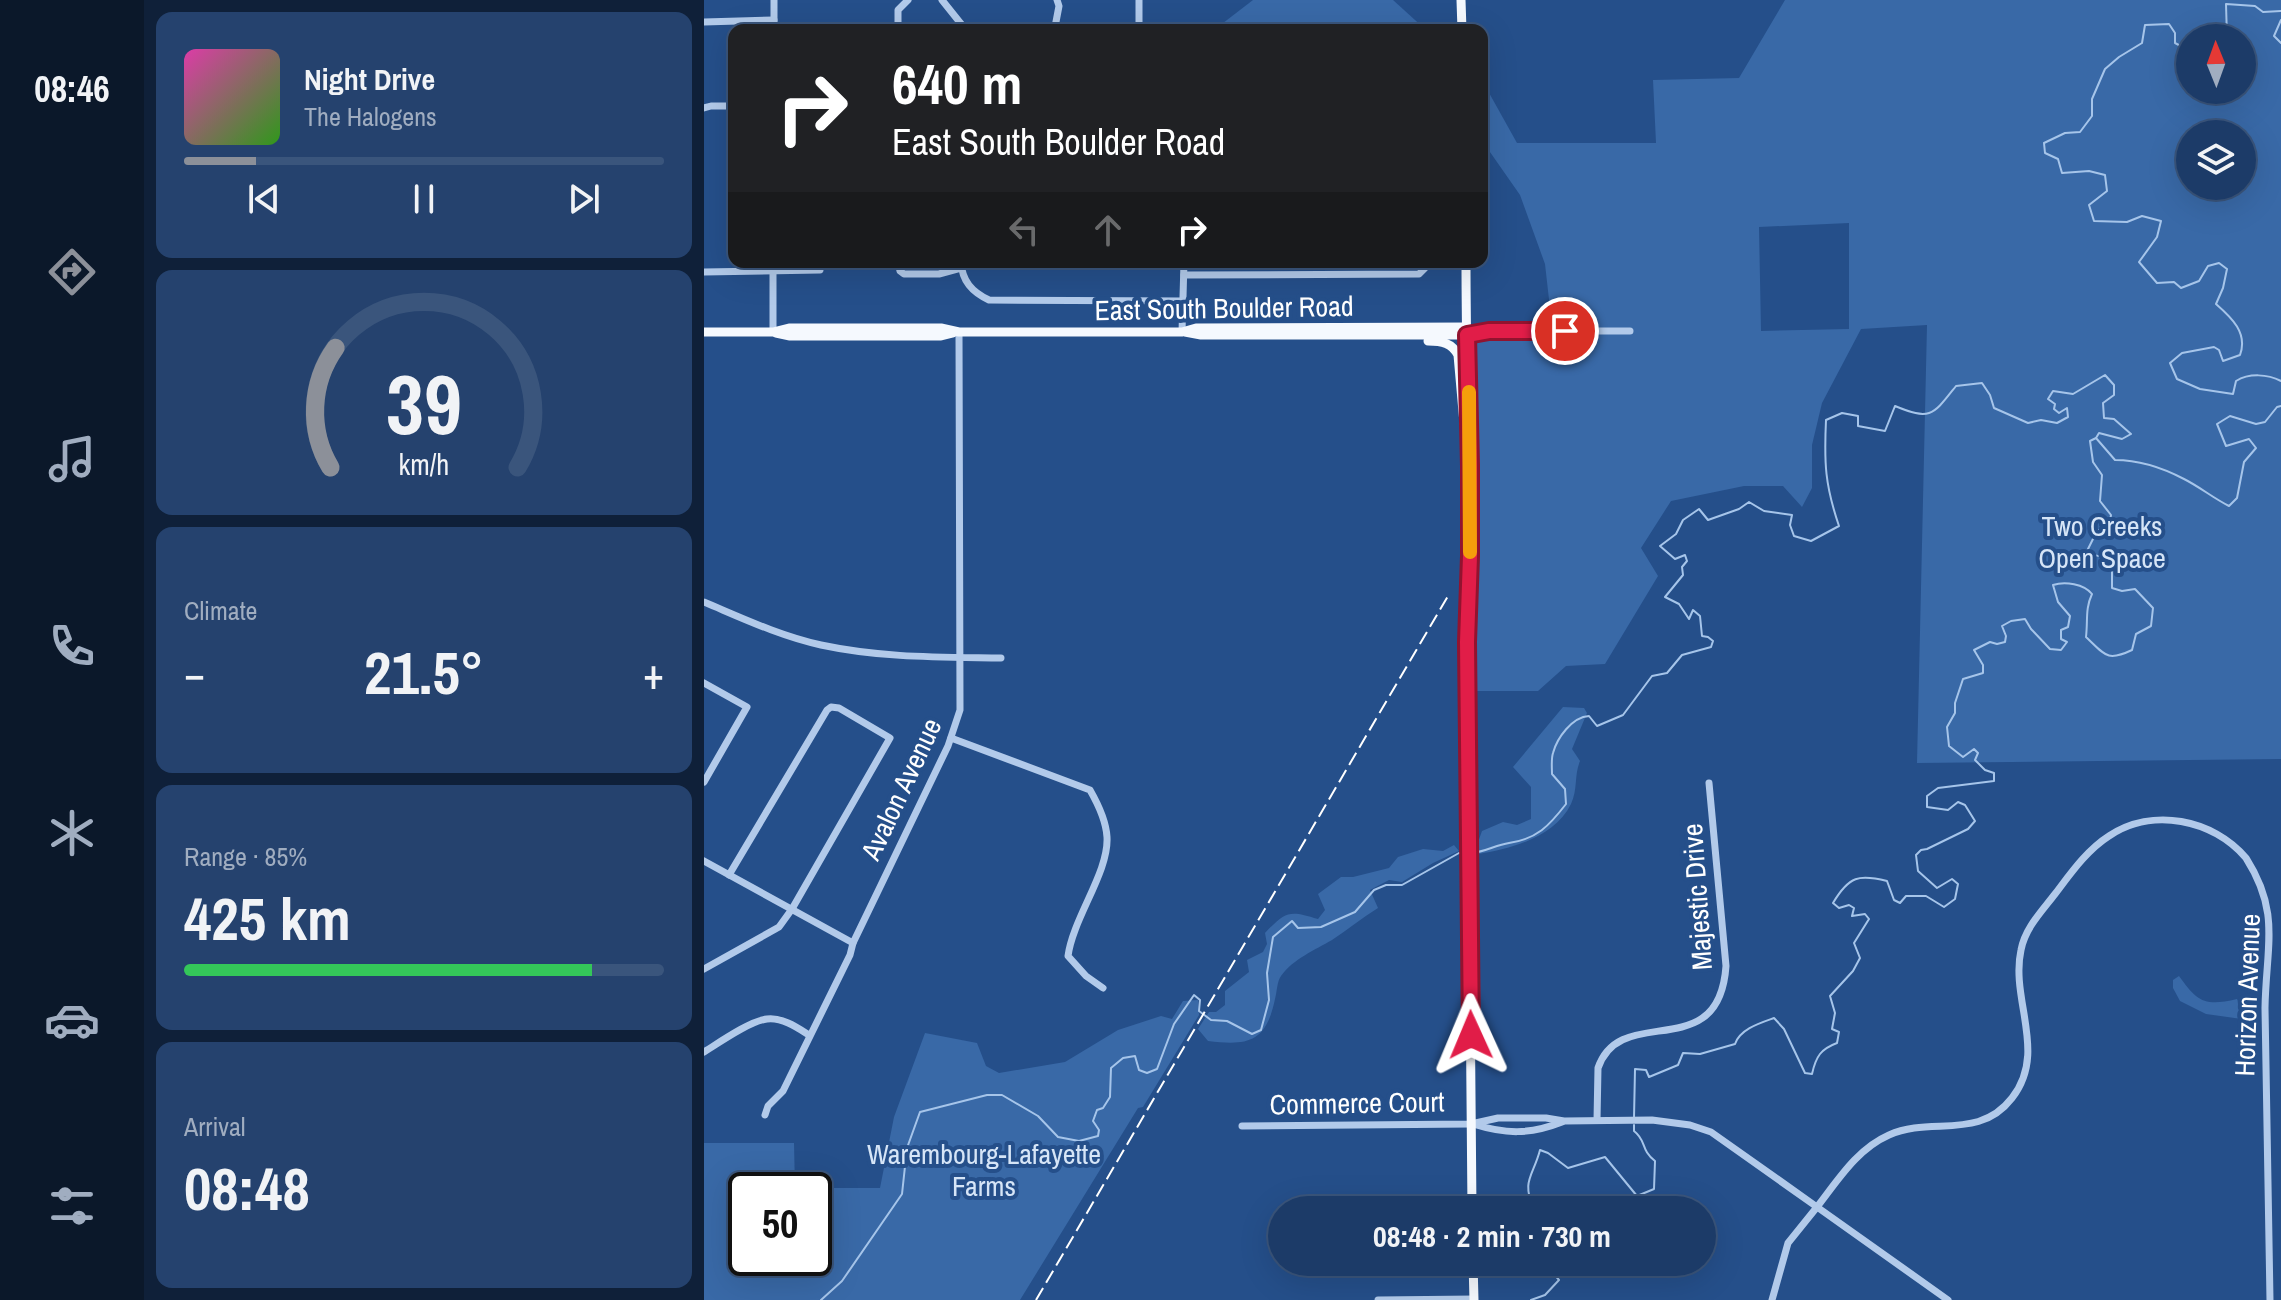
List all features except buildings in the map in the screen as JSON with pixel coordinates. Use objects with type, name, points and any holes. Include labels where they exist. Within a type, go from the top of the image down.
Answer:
[{"type":"main road","points":[[1461,0],[1462,24]]},
{"type":"main road","points":[[1466,268],[1470,466],[1467,642],[1472,1196]]},
{"type":"main road","name":"East South Boulder Road","points":[[704,332],[773,332],[789,328],[941,328],[959,332],[1182,332],[1196,328],[1467,331]]},
{"type":"main road","name":"East South Boulder Road","points":[[1325,335],[1467,331]]},
{"type":"main road","points":[[1182,332],[1201,335],[1325,335]]},
{"type":"main road","name":"East South Boulder Road","points":[[1325,335],[1356,341],[1438,341],[1454,347],[1461,363],[1462,404],[1470,466]]},
{"type":"main road","points":[[1473,1276],[1474,1300]]},
{"type":"street","points":[[774,0],[774,24]]},
{"type":"street","points":[[898,24],[898,10],[908,0]]},
{"type":"street","points":[[942,0],[961,24]]},
{"type":"street","points":[[1057,0],[1060,24]]},
{"type":"street","points":[[1139,0],[1139,24]]},
{"type":"street","points":[[704,22],[774,20]]},
{"type":"street","points":[[704,108],[728,106]]},
{"type":"street","points":[[704,272],[750,268]]},
{"type":"street","points":[[773,268],[773,332]]},
{"type":"street","points":[[796,268],[820,270]]},
{"type":"street","points":[[899,268],[904,274],[939,274],[954,268]]},
{"type":"street","points":[[962,268],[969,287],[989,300],[1184,301]]},
{"type":"street","points":[[1182,332],[1184,268]]},
{"type":"street","points":[[1184,275],[1419,274],[1425,268]]},
{"type":"street","name":"East South Boulder Road","points":[[1467,331],[1630,331]]},
{"type":"street","name":"Avalon Avenue","points":[[765,1115],[768,1106],[783,1091],[850,955],[951,738],[961,702],[959,332]]},
{"type":"street","points":[[704,602],[793,638],[819,645],[875,655],[1001,658]]},
{"type":"street","points":[[704,683],[747,707],[704,782]]},
{"type":"street","points":[[704,969],[779,927],[890,738],[839,708],[827,710],[729,875]]},
{"type":"street","points":[[951,738],[1090,790],[1101,811],[1107,840],[1068,956],[1086,976],[1103,988]]},
{"type":"street","name":"Majestic Drive","points":[[1597,1120],[1598,1068],[1609,1050],[1627,1037],[1694,1024],[1712,1009],[1724,988],[1726,966],[1709,783]]},
{"type":"street","name":"Horizon Avenue","points":[[1772,1300],[1788,1243],[1864,1149],[1880,1139],[1910,1128],[1969,1125],[1986,1119],[2004,1107],[2014,1095],[2024,1074],[2029,1052],[2020,966],[2021,949],[2031,924],[2081,861],[2110,835],[2140,822],[2158,819],[2184,821],[2215,833],[2244,855],[2257,872],[2273,904],[2274,938],[2267,973],[2265,1008],[2270,1300]]},
{"type":"street","points":[[704,861],[853,943]]},
{"type":"street","points":[[704,1052],[753,1024],[768,1019],[783,1021],[809,1035]]},
{"type":"street","points":[[1471,1124],[1498,1118],[1652,1120],[1690,1125],[1711,1132],[1948,1300]]},
{"type":"street","points":[[1471,1124],[1499,1132],[1548,1128],[1564,1121]]},
{"type":"street","name":"Commerce Court","points":[[1242,1126],[1471,1124]]},
{"type":"street","points":[[1378,1300],[1474,1300]]},
{"type":"green space","points":[[1253,0],[1393,0],[1419,24],[1222,24]]},
{"type":"green space","name":"Two Creeks Open Space","points":[[1785,0],[2281,0],[2281,759],[1917,763],[1927,325],[1861,329],[1822,403],[1812,445],[1812,488],[1802,507],[1783,486],[1744,486],[1671,501],[1641,548],[1658,576],[1605,664],[1566,666],[1538,691],[1477,691],[1476,337],[1553,335],[1545,264],[1520,195],[1488,149],[1488,91],[1517,143],[1656,143],[1653,80],[1739,78]],"holes":[[[1849,223],[1849,329],[1761,331],[1759,227]]]},
{"type":"green space","points":[[1563,707],[1584,708],[1587,713],[1572,749],[1580,761],[1571,804],[1554,825],[1531,840],[1478,854],[1477,845],[1482,831],[1503,822],[1517,825],[1531,819],[1531,787],[1513,767]]},
{"type":"green space","points":[[1454,845],[1459,851],[1402,882],[1389,880],[1370,890],[1378,908],[1286,970],[1279,981],[1271,1013],[1261,1033],[1234,1043],[1208,1041],[1198,1029],[1209,1012],[1216,1012],[1225,1005],[1225,991],[1249,972],[1247,960],[1263,952],[1267,944],[1265,933],[1278,920],[1288,914],[1318,919],[1325,910],[1318,894],[1341,877],[1389,868],[1398,857],[1423,849],[1443,851]]},
{"type":"green space","points":[[2179,976],[2202,1000],[2217,1002],[2237,999],[2241,1008],[2259,1020],[2259,1031],[2249,1020],[2206,1014],[2180,1001],[2173,988],[2173,980]]},
{"type":"green space","name":"Warembourg-Lafayette Farms","points":[[1198,1000],[1199,1015],[1020,1300],[704,1300],[704,1143],[794,1143],[795,1172],[728,1172],[728,1276],[832,1276],[832,1188],[880,1188],[894,1117],[925,1033],[977,1043],[986,1066],[999,1073],[1065,1062],[1118,1030],[1161,1016],[1172,1019],[1183,1001]]},
{"type":"waterway","points":[[2227,24],[2226,4],[2255,6],[2263,12],[2281,11]]},
{"type":"waterway","points":[[2281,20],[2274,36],[2281,43]]},
{"type":"waterway","points":[[2176,44],[2175,33],[2169,24],[2145,25],[2142,43],[2105,69],[2092,99],[2092,116],[2080,132],[2065,133],[2044,143],[2045,153],[2058,159],[2062,173],[2089,171],[2105,175],[2107,191],[2089,205],[2094,221],[2127,222],[2142,216],[2161,221],[2157,237],[2139,262],[2157,283],[2174,282],[2181,288],[2199,281],[2208,266],[2219,263],[2227,269],[2216,304],[2233,320],[2240,333],[2240,355],[2223,361],[2219,350],[2214,347],[2182,353],[2170,363],[2177,379],[2200,389],[2233,394],[2236,381],[2247,377],[2264,376],[2281,381]]},
{"type":"waterway","points":[[1471,853],[1535,835],[1566,804],[1565,789],[1552,774],[1552,761],[1558,741],[1571,724],[1589,716],[1597,726],[1623,715],[1652,676],[1667,673],[1682,655],[1711,647],[1713,641],[1702,636],[1700,616],[1693,610],[1689,619],[1679,604],[1665,597],[1683,575],[1682,567],[1687,561],[1685,555],[1675,559],[1660,546],[1676,534],[1683,520],[1699,509],[1708,520],[1749,502],[1764,511],[1792,515],[1790,525],[1794,536],[1811,541],[1839,526],[1826,474],[1826,420],[1842,413],[1858,416],[1858,426],[1885,431],[1895,406],[1924,414],[1936,409],[1956,386],[1982,383],[1994,408],[2028,423],[2041,420],[2057,423],[2068,417],[2067,408],[2059,413],[2054,409],[2055,404],[2048,399],[2053,391],[2073,394],[2105,375],[2114,385],[2114,395],[2103,403],[2104,418],[2114,419],[2131,434],[2122,439],[2099,433],[2096,438],[2115,460],[2168,471],[2229,506],[2237,498],[2244,462],[2256,448],[2249,439],[2226,446],[2217,424],[2230,416],[2256,424],[2265,422],[2281,406]]},
{"type":"waterway","points":[[1634,1118],[1635,1069],[1646,1070],[1649,1077],[1678,1065],[1683,1053],[1700,1054],[1735,1044],[1746,1030],[1774,1018],[1784,1029],[1805,1073],[1812,1074],[1820,1054],[1837,1043],[1839,1032],[1832,1029],[1835,1013],[1830,996],[1853,971],[1860,958],[1854,943],[1869,919],[1865,914],[1852,916],[1854,908],[1849,905],[1839,908],[1833,903],[1850,882],[1862,878],[1887,881],[1894,900],[1900,903],[1906,896],[1926,896],[1944,907],[1955,899],[1958,884],[1952,879],[1937,888],[1918,871],[1916,855],[1968,829],[1975,821],[1965,805],[1958,802],[1948,810],[1927,807],[1927,796],[1938,788],[1994,781],[1994,773],[1985,770],[1975,760],[1978,753],[1974,749],[1963,757],[1949,746],[1947,727],[1955,713],[1963,679],[1983,673],[1983,665],[1974,650],[1990,642],[2005,642],[2002,626],[2025,619],[2050,649],[2061,650],[2067,642],[2061,639],[2061,630],[2068,627],[2070,616],[2058,602],[2053,585],[2058,584],[2069,583],[2092,594],[2086,637],[2107,655],[2117,656],[2132,650],[2136,634],[2151,626],[2153,608],[2135,589],[2122,591],[2112,588],[2112,569],[2118,563],[2119,554],[2116,551],[2101,556],[2087,551],[2097,531],[2109,526],[2111,515],[2100,501],[2102,475],[2093,462],[2090,441],[2096,438]]},
{"type":"waterway","points":[[821,1300],[842,1281],[902,1194],[907,1148],[920,1112],[987,1095],[1002,1095],[1038,1116],[1058,1137],[1079,1141],[1098,1136],[1099,1130],[1093,1121],[1097,1110],[1103,1108],[1110,1097],[1111,1068],[1123,1058],[1135,1056],[1139,1070],[1147,1073],[1157,1069],[1174,1024],[1194,995],[1200,1000],[1199,1011],[1211,1020],[1227,1021],[1252,1034],[1261,1030],[1269,1000],[1267,973],[1273,937],[1292,921],[1298,928],[1321,927],[1355,912],[1374,890],[1386,885],[1402,885],[1459,853],[1465,853]]},
{"type":"waterway","points":[[1634,1125],[1634,1131],[1655,1161],[1654,1189],[1637,1196]]},
{"type":"waterway","points":[[1529,1196],[1528,1185],[1540,1150],[1568,1168],[1605,1157],[1637,1196]]},
{"type":"waterway","points":[[1531,1300],[1545,1295],[1559,1280],[1556,1276]]},
{"type":"railway","points":[[1036,1300],[1448,596]]},
{"type":"slow traffic","points":[[1469,392],[1470,552]]},
{"type":"route","points":[[1471,1035],[1467,335],[1489,331],[1565,331]]}]
